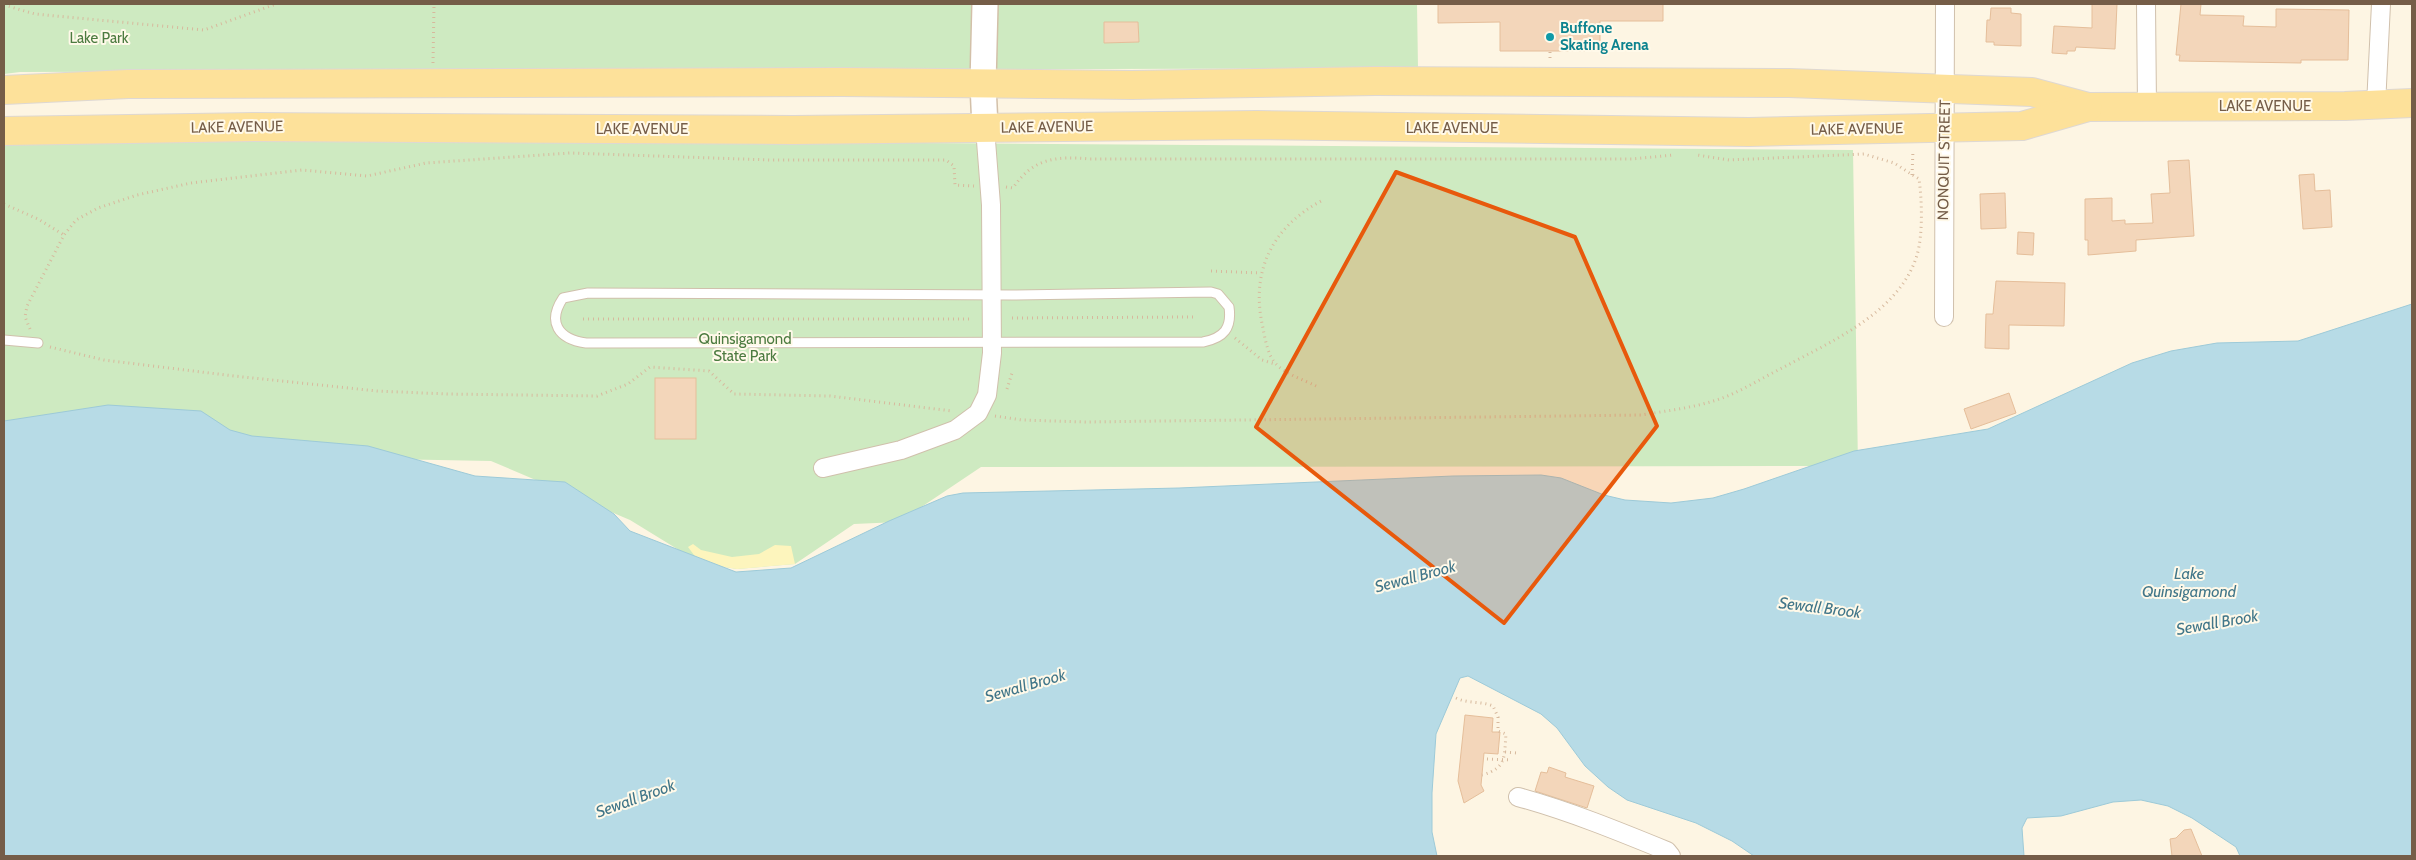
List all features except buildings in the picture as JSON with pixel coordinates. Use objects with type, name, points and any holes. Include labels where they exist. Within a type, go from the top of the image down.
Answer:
[{"type":"main road","points":[[985,4],[983,84],[985,128]]},
{"type":"main road","name":"LAKE AVENUE","points":[[4,90],[128,84],[842,82],[1169,85],[1375,81],[1789,82],[1885,85],[1945,90],[2032,92],[2088,107]]},
{"type":"main road","name":"LAKE AVENUE","points":[[4,131],[252,127],[561,130],[1257,125],[1749,132],[2022,126],[2088,107],[2376,105],[2412,103]]},
{"type":"street","name":"NONQUIT STREET","points":[[1944,317],[1945,4]]},
{"type":"street","points":[[2146,4],[2147,106]]},
{"type":"street","points":[[2376,105],[2381,4]]},
{"type":"street","points":[[823,468],[882,456],[925,442],[955,430],[978,413],[990,384],[991,186],[985,128]]},
{"type":"street","points":[[1518,797],[1551,806],[1630,836],[1667,851],[1671,856]]},
{"type":"lane","points":[[1211,292],[1224,300],[1229,307],[1229,324],[1223,334],[1215,339],[1203,342],[991,342],[586,343],[566,338],[556,324],[555,313],[563,298],[588,293],[991,294],[1211,292]]},
{"type":"lane","points":[[4,340],[38,343]]},
{"type":"path","points":[[4,5],[35,14],[204,30],[276,4]]},
{"type":"path","points":[[433,65],[434,4]]},
{"type":"path","points":[[1912,175],[1913,149]]},
{"type":"path","points":[[978,186],[955,185],[954,166],[946,160],[770,160],[570,153],[426,163],[368,176],[302,170],[191,183],[137,195],[98,208],[76,220],[64,235],[27,306],[25,317],[31,334],[38,343],[104,360],[377,391],[597,396],[628,384],[650,368],[709,371],[734,394],[830,396],[1022,420],[1085,422],[1641,415],[1696,405],[1729,395],[1836,339],[1874,312],[1897,292],[1917,254],[1919,179],[1894,163],[1864,154],[1729,160],[1695,154]]},
{"type":"path","points":[[1003,187],[1013,188],[1033,165],[1042,161],[1073,158],[1632,159],[1680,155]]},
{"type":"path","points":[[1276,364],[1265,340],[1258,306],[1261,273],[1272,246],[1292,219],[1321,200]]},
{"type":"path","points":[[4,204],[38,219],[64,235]]},
{"type":"path","points":[[1211,271],[1261,273]]},
{"type":"path","points":[[1012,318],[1194,318]]},
{"type":"path","points":[[583,319],[970,319]]},
{"type":"path","points":[[1234,338],[1262,360],[1276,364],[1316,386]]},
{"type":"path","points":[[1456,698],[1466,702],[1484,703],[1493,706],[1498,717],[1498,731],[1506,734],[1504,760],[1500,767],[1482,776]]},
{"type":"path","points":[[1505,752],[1518,752]]},
{"type":"path","points":[[1487,759],[1512,760]]},
{"type":"highlighted area","points":[[1396,172],[1575,237],[1657,426],[1504,623],[1256,427]]},
{"type":"green space","name":"Lake Park","points":[[4,4],[1417,4],[1418,68],[20,72],[4,74]]},
{"type":"green space","name":"Quinsigamond State Park","points":[[4,136],[1853,150],[1858,466],[981,467],[899,522],[854,524],[795,564],[737,569],[700,563],[630,520],[491,461],[4,452]]},
{"type":"sand","points":[[693,544],[701,550],[732,557],[759,554],[775,545],[791,546],[795,564],[737,569],[700,563],[688,547]]},
{"type":"water","name":"Lake Quinsigamond","points":[[2412,304],[2412,856],[2240,856],[2236,847],[2192,818],[2168,806],[2141,800],[2113,802],[2061,816],[2027,818],[2022,828],[2024,856],[1754,856],[1732,841],[1696,823],[1627,800],[1608,787],[1585,766],[1557,728],[1541,714],[1468,676],[1460,678],[1436,734],[1432,793],[1432,832],[1437,856],[4,856],[4,421],[108,405],[201,411],[230,430],[252,436],[368,446],[475,476],[565,482],[614,514],[630,531],[736,572],[791,568],[889,521],[947,496],[963,493],[1179,488],[1453,476],[1541,475],[1561,478],[1604,495],[1625,500],[1671,503],[1713,498],[1854,451],[1988,429],[2132,363],[2171,351],[2217,343],[2298,341]]},
{"type":"place","name":"Buffone Skating Arena","points":[[1550,37]]},
{"type":"water label","name":"Sewall Brook","points":[[1415,576]]},
{"type":"water label","name":"Sewall Brook","points":[[1820,607]]},
{"type":"water label","name":"Sewall Brook","points":[[2217,622]]},
{"type":"water label","name":"Sewall Brook","points":[[1025,685]]},
{"type":"water label","name":"Sewall Brook","points":[[635,798]]}]
